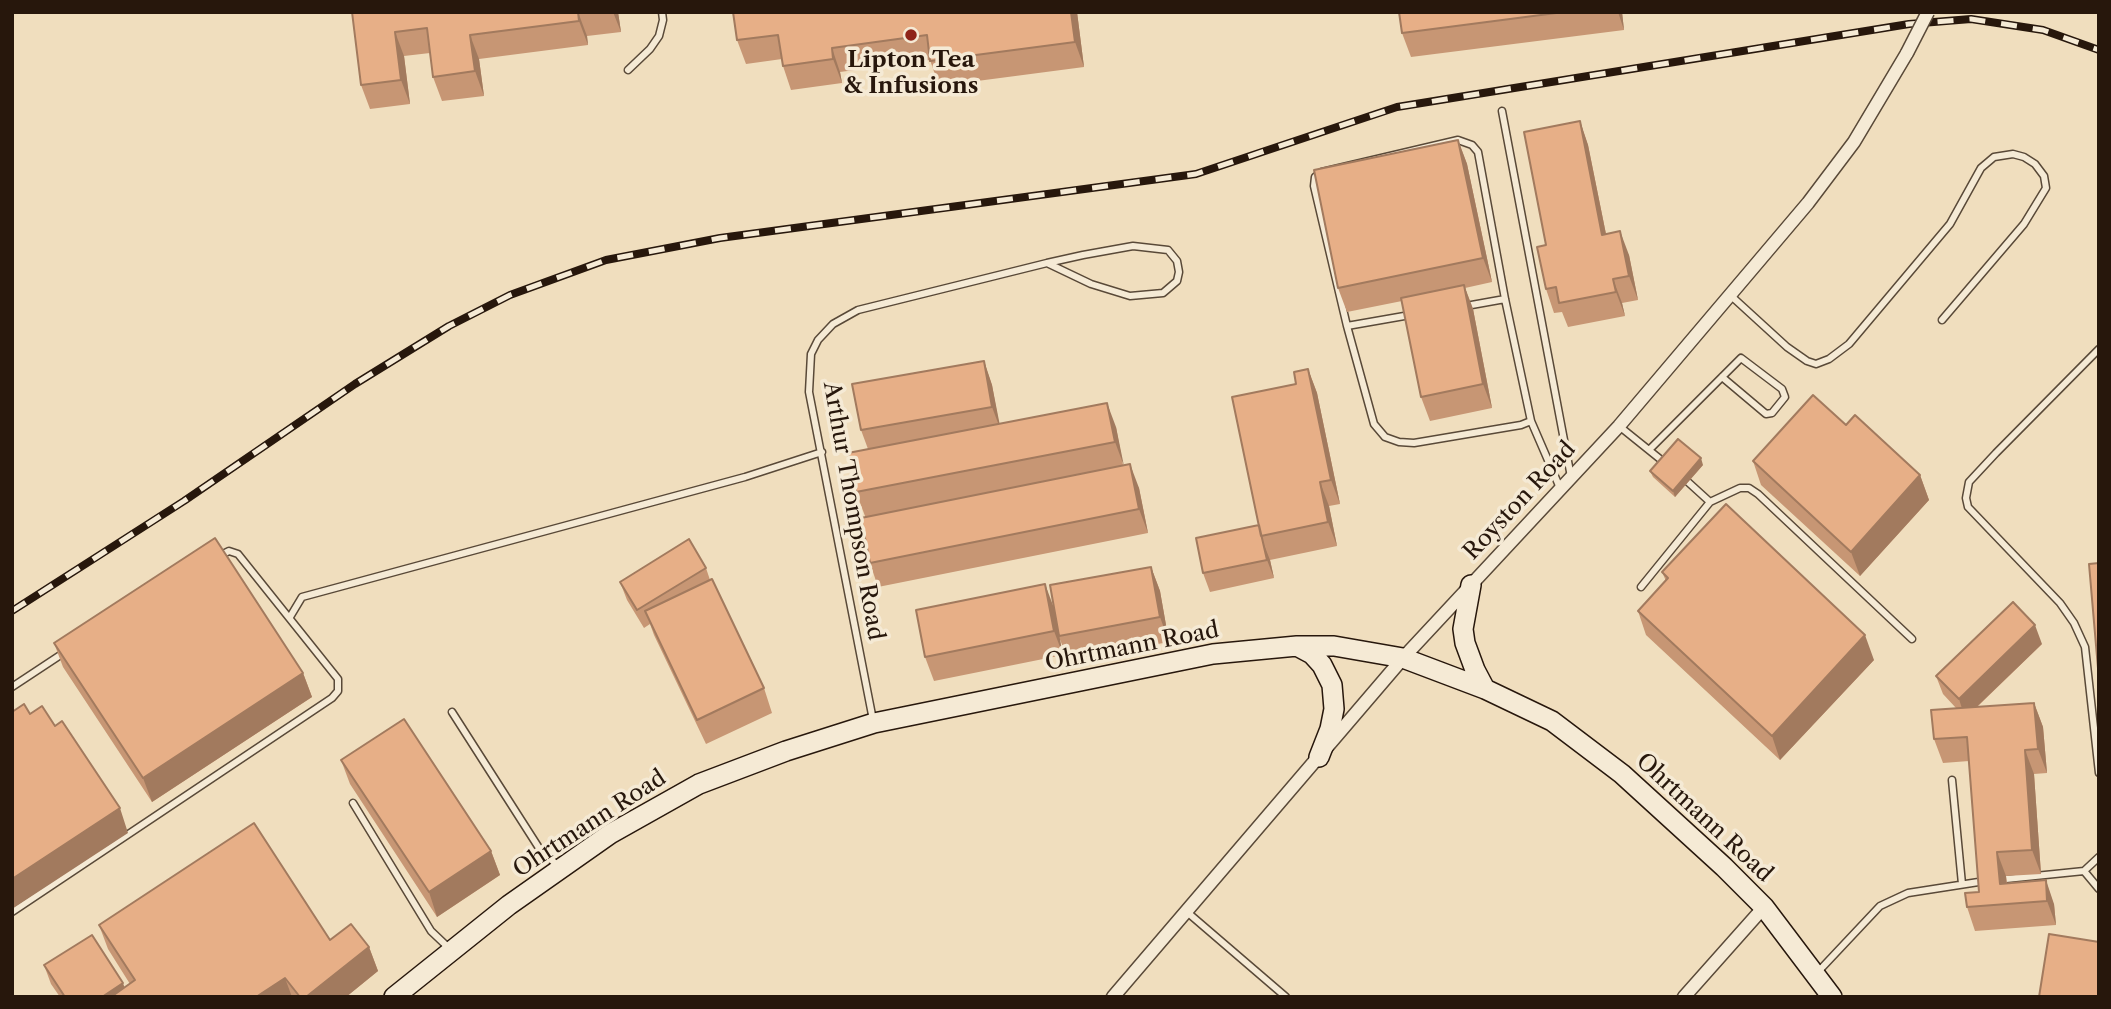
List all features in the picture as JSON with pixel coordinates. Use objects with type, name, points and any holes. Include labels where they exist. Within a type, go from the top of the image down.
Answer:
[{"type":"main road","points":[[1471,584],[1463,629],[1472,663],[1485,689]]},
{"type":"main road","name":"Ohrtmann Road","points":[[394,997],[560,868],[610,834],[699,784],[786,751],[874,723],[1213,654],[1297,646],[1334,646],[1403,658],[1485,689],[1552,721],[1622,774],[1724,867],[1764,907],[1832,997]]},
{"type":"main road","points":[[1297,646],[1312,654],[1322,664],[1332,685],[1335,709],[1319,757]]},
{"type":"street","name":"Royston Road","points":[[1114,997],[1403,658],[1619,426],[1808,203],[1854,142],[1928,12]]},
{"type":"street","points":[[1684,997],[1764,907]]},
{"type":"lane","points":[[628,70],[650,49],[659,36],[662,12]]},
{"type":"lane","points":[[1502,111],[1571,477]]},
{"type":"lane","points":[[1531,421],[1414,443],[1385,437],[1374,424],[1347,326],[1314,186],[1315,177],[1322,172],[1458,140],[1472,145],[1478,152],[1504,299],[1531,421],[1560,490]]},
{"type":"lane","points":[[1729,294],[1787,347],[1807,361],[1816,364],[1829,359],[1849,344],[1950,224],[1981,168],[1994,157],[2024,157],[2035,164],[2044,176],[2046,188],[2024,224],[1942,320]]},
{"type":"lane","name":"Arthur Thompson Road","points":[[874,723],[809,392],[811,354],[818,340],[833,324],[858,310],[1047,263],[1133,246],[1168,250],[1177,261],[1179,272],[1177,281],[1163,293],[1130,296],[1091,284],[1047,263]]},
{"type":"lane","points":[[1452,308],[1504,299]]},
{"type":"lane","points":[[1347,326],[1412,315]]},
{"type":"lane","points":[[2099,349],[1969,482],[1966,498],[1968,507],[2060,603],[2074,623],[2085,647],[2099,773]]},
{"type":"lane","points":[[1649,450],[1721,377],[1744,358],[1782,389],[1785,397],[1772,413],[1766,414],[1721,377]]},
{"type":"lane","points":[[1619,426],[1665,463]]},
{"type":"lane","points":[[290,617],[302,597],[745,477],[822,452]]},
{"type":"lane","points":[[1688,482],[1710,502]]},
{"type":"lane","points":[[1641,587],[1710,502],[1740,488],[1749,488],[1912,639]]},
{"type":"lane","points":[[12,912],[332,698],[338,691],[338,679],[238,554],[229,551],[214,559]]},
{"type":"lane","points":[[12,687],[69,649]]},
{"type":"lane","points":[[452,712],[539,848],[560,868]]},
{"type":"lane","points":[[1952,780],[1962,884]]},
{"type":"lane","points":[[353,803],[431,931],[453,951]]},
{"type":"lane","points":[[2006,879],[2084,871],[2099,857]]},
{"type":"lane","points":[[2084,871],[2099,889]]},
{"type":"lane","points":[[1815,975],[1880,906],[1908,892],[1985,881]]},
{"type":"lane","points":[[1187,912],[1286,997]]},
{"type":"building","points":[[352,12],[578,12],[579,21],[470,35],[475,71],[433,77],[427,28],[395,32],[401,80],[361,85]]},
{"type":"building","points":[[733,12],[1071,12],[1075,42],[930,61],[927,35],[832,48],[833,59],[783,66],[778,35],[737,40]]},
{"type":"building","points":[[1399,12],[1564,12],[1402,33]]},
{"type":"building","points":[[1580,121],[1602,235],[1620,231],[1629,276],[1613,279],[1616,292],[1559,303],[1556,287],[1546,289],[1537,247],[1546,245],[1524,132]]},
{"type":"building","points":[[1458,140],[1483,258],[1338,288],[1314,170]]},
{"type":"building","points":[[1464,285],[1483,384],[1421,397],[1401,298]]},
{"type":"building","points":[[984,361],[992,407],[861,430],[852,384]]},
{"type":"building","points":[[1308,369],[1331,480],[1320,482],[1328,522],[1261,536],[1232,397],[1296,384],[1294,372]]},
{"type":"building","points":[[1813,395],[1846,425],[1855,415],[1920,475],[1851,552],[1753,461]]},
{"type":"building","points":[[1107,403],[1115,442],[856,492],[848,453]]},
{"type":"building","points":[[1678,439],[1701,458],[1673,491],[1650,471]]},
{"type":"building","points":[[1130,464],[1139,509],[870,563],[861,518]]},
{"type":"building","points":[[1726,504],[1865,635],[1772,736],[1638,611],[1668,578],[1662,572]]},
{"type":"building","points":[[1259,525],[1267,560],[1203,573],[1196,538]]},
{"type":"building","points":[[215,538],[303,673],[143,778],[54,643]]},
{"type":"building","points":[[689,539],[706,568],[637,610],[620,582]]},
{"type":"building","points":[[2099,563],[2099,680],[2089,564]]},
{"type":"building","points":[[1151,567],[1160,617],[1059,636],[1050,585]]},
{"type":"building","points":[[712,579],[764,688],[697,720],[645,611]]},
{"type":"building","points":[[1045,584],[1054,631],[925,657],[916,610]]},
{"type":"building","points":[[2013,602],[2035,625],[1959,699],[1936,676]]},
{"type":"building","points":[[2034,703],[2038,749],[2025,750],[2032,850],[1997,852],[2000,884],[2046,880],[2047,901],[1967,907],[1965,893],[1979,892],[1967,737],[1934,739],[1931,710]]},
{"type":"building","points":[[24,704],[30,714],[42,706],[55,726],[62,721],[120,808],[12,879],[12,712]]},
{"type":"building","points":[[404,719],[491,851],[429,892],[341,760]]},
{"type":"building","points":[[254,823],[330,940],[351,924],[369,947],[306,997],[300,997],[285,978],[256,997],[111,997],[135,980],[99,925]]},
{"type":"building","points":[[2049,934],[2099,942],[2099,997],[2039,997]]},
{"type":"building","points":[[92,935],[123,983],[102,997],[65,997],[44,965]]},
{"type":"railway","points":[[12,611],[184,501],[355,384],[449,326],[510,295],[606,260],[720,238],[1196,174],[1397,107],[1909,24],[1971,19],[2043,30],[2099,50]]},
{"type":"place","name":"Lipton Tea & Infusions","points":[[911,35]]}]
